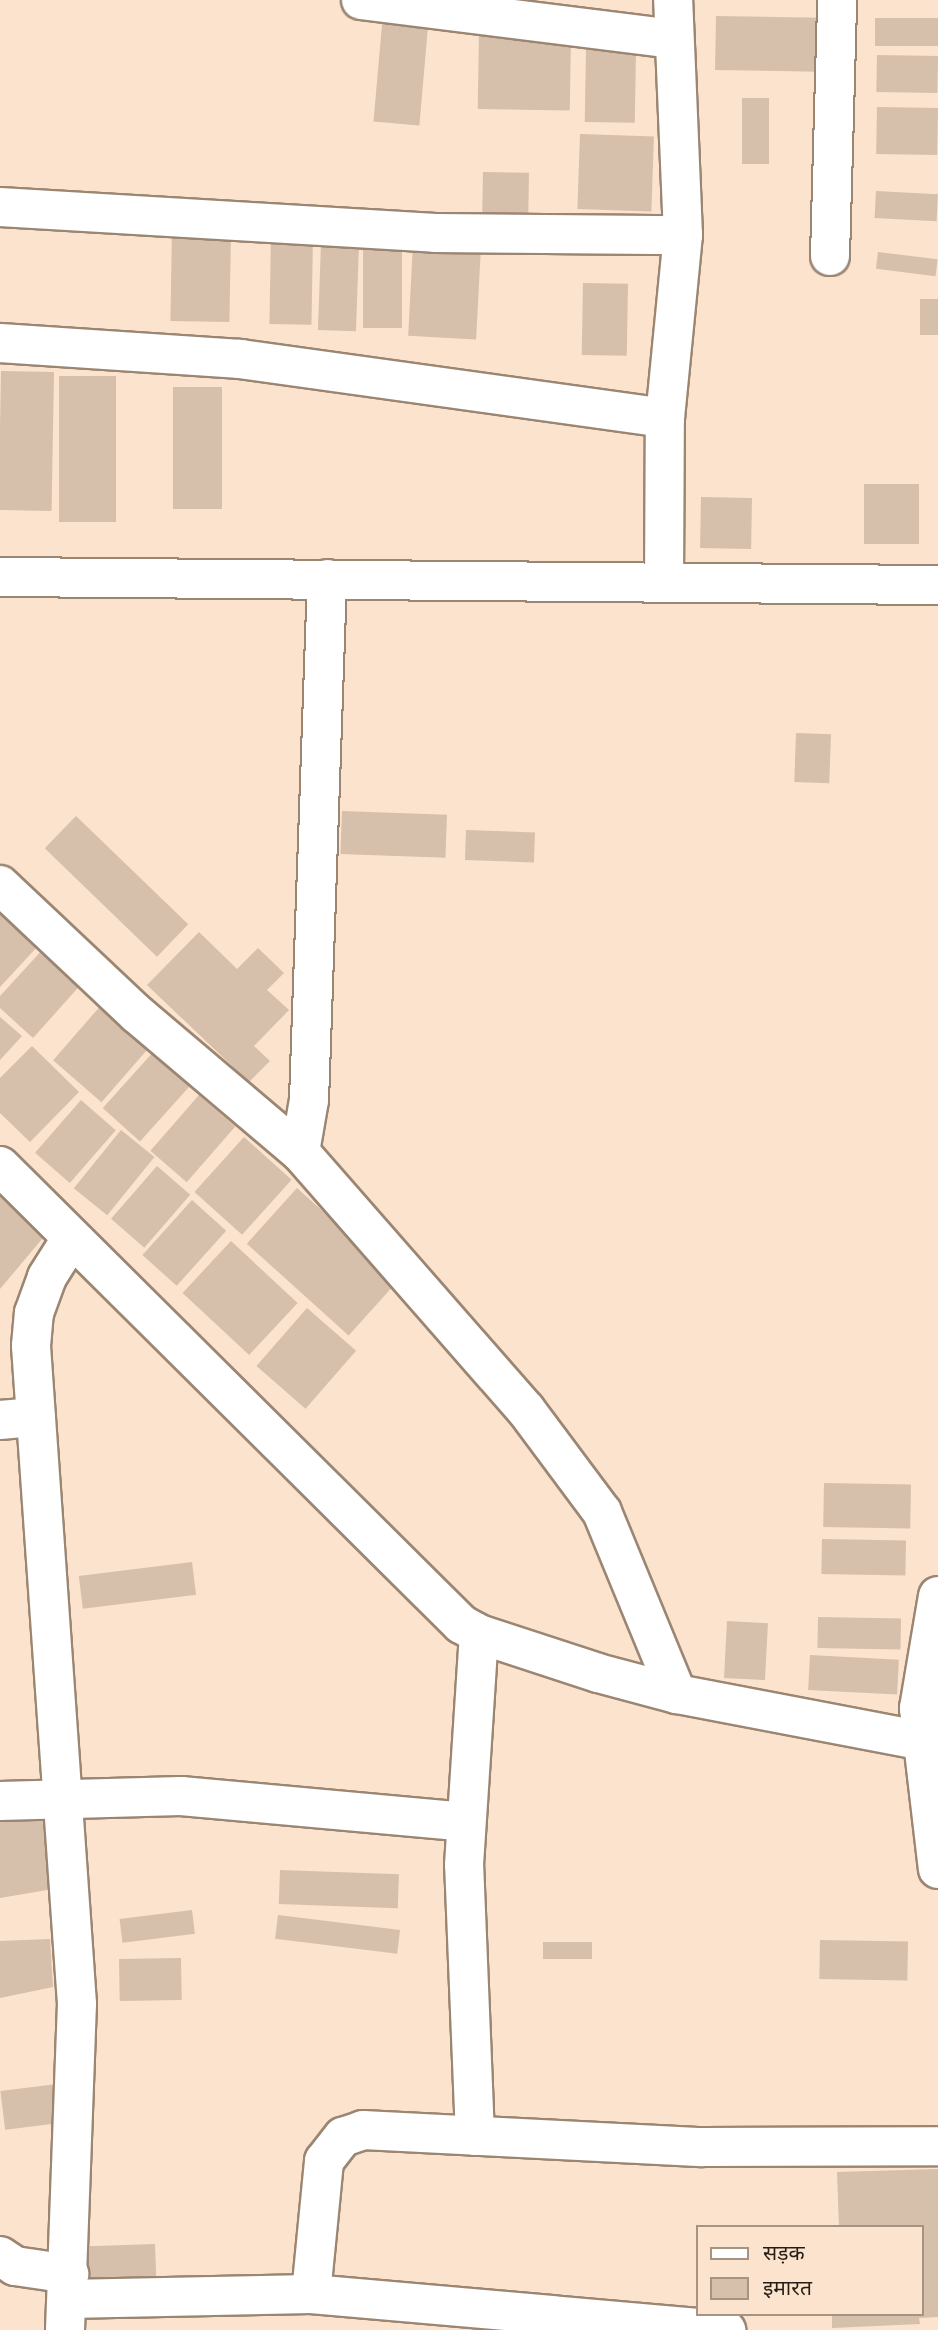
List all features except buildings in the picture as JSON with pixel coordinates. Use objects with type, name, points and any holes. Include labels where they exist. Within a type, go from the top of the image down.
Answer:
[{"type":"street","points":[[360,0],[424,4],[674,39]]},
{"type":"street","points":[[664,583],[665,418],[683,234],[673,0]]},
{"type":"street","points":[[830,256],[838,0]]},
{"type":"street","points":[[0,207],[435,233],[683,234]]},
{"type":"street","points":[[0,343],[240,359],[665,418]]},
{"type":"street","points":[[0,577],[938,585]]},
{"type":"street","points":[[300,1152],[309,1100],[327,579]]},
{"type":"street","points":[[0,885],[137,1014],[300,1152],[526,1410],[602,1512],[677,1694]]},
{"type":"street","points":[[0,1166],[461,1624],[479,1634],[677,1694],[922,1741]]},
{"type":"street","points":[[67,2301],[77,2004],[66,1797],[18,1419],[34,1313],[47,1277],[71,1239]]},
{"type":"street","points":[[938,1596],[919,1708],[938,1869]]},
{"type":"street","points":[[475,2136],[466,1822],[479,1634]]},
{"type":"street","points":[[0,1801],[66,1797],[181,1796],[466,1822]]},
{"type":"street","points":[[311,2294],[324,2161],[331,2147],[363,2130],[703,2147],[938,2146]]},
{"type":"street","points":[[0,2256],[67,2301],[311,2294],[726,2330]]}]
